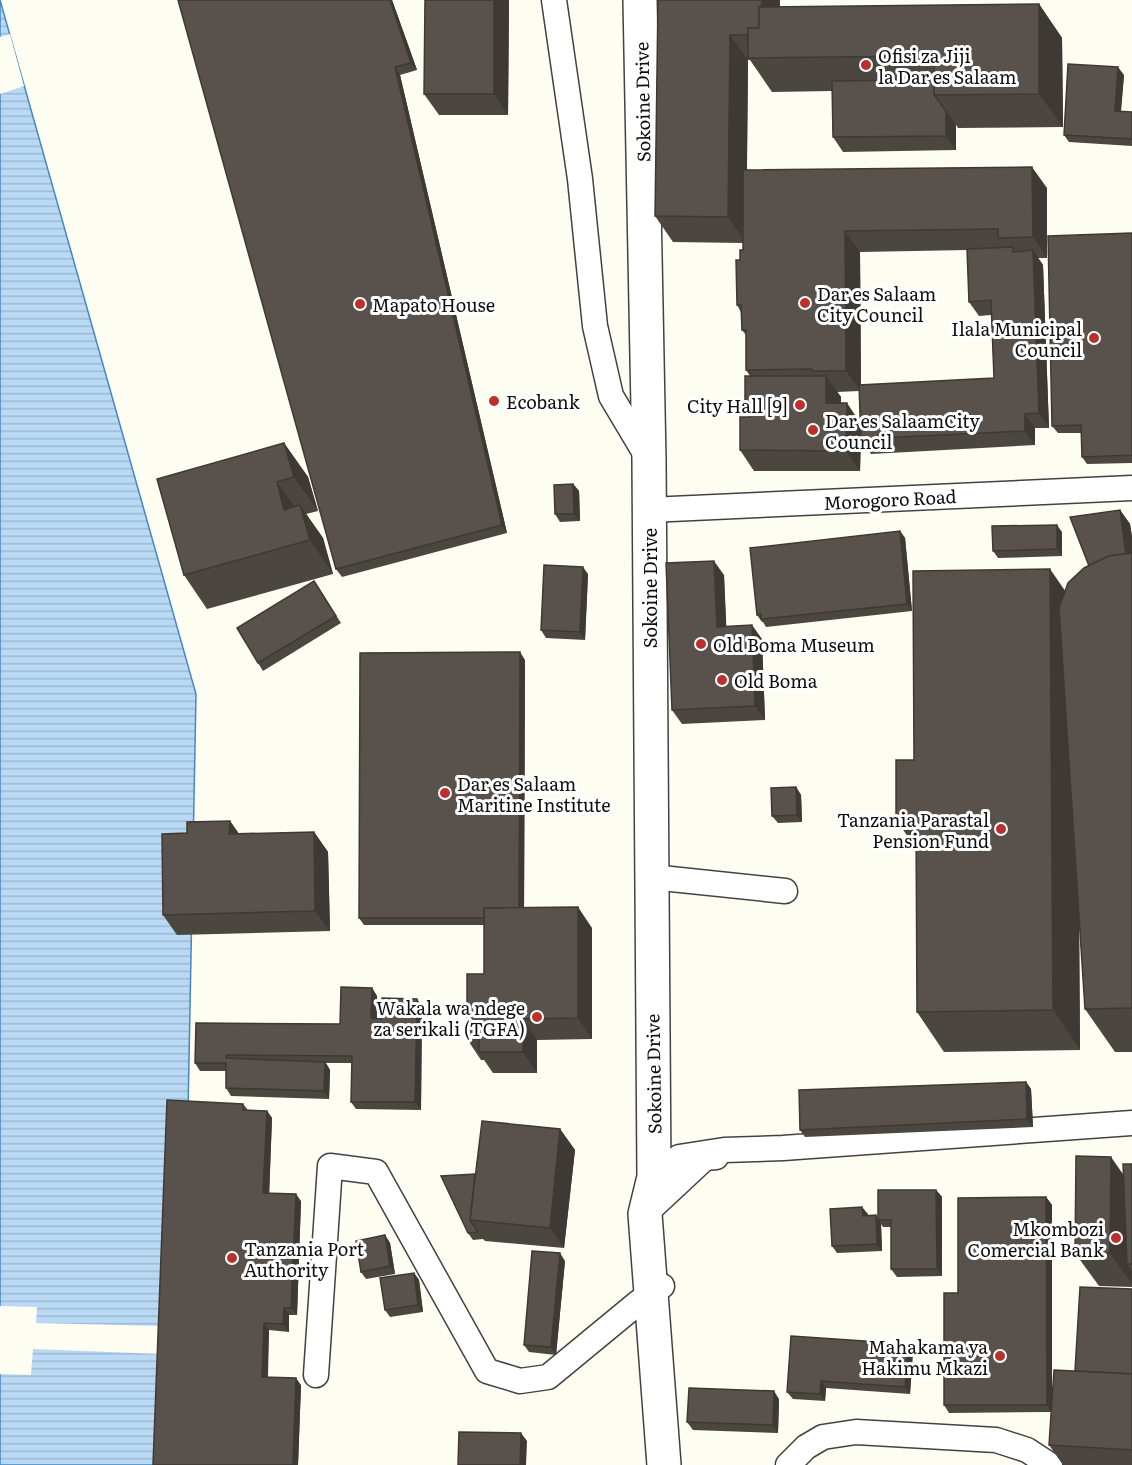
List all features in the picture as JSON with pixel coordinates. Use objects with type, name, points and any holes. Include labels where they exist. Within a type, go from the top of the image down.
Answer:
[{"type":"street","name":"Sokoine Drive","points":[[640,0],[649,460],[654,1177]]},
{"type":"street","name":"Sokoine Drive","points":[[645,1214],[663,1465]]},
{"type":"lane","points":[[554,0],[580,179],[595,326],[611,396],[649,460]]},
{"type":"lane","name":"Morogoro Road","points":[[649,510],[1132,488]]},
{"type":"lane","points":[[652,877],[785,891]]},
{"type":"lane","name":"Sokoine Drive","points":[[650,1465],[650,1363],[645,1214],[654,1177],[679,1157],[724,1150],[783,1148],[1132,1123]]},
{"type":"lane","points":[[645,1214],[705,1158],[748,1153],[1132,1130]]},
{"type":"lane","points":[[316,1375],[330,1166],[376,1172],[487,1371],[520,1381],[548,1377],[639,1302],[662,1286]]},
{"type":"lane","name":"Sokoine Drive","points":[[645,1214],[662,1286],[663,1465]]},
{"type":"lane","points":[[788,1465],[806,1448],[823,1437],[855,1432],[996,1440],[1027,1450],[1050,1465]]},
{"type":"water","points":[[0,0],[196,694],[188,1112],[174,1465],[0,1465]]},
{"type":"pier","points":[[10,34],[24,86],[0,94],[0,37]]},
{"type":"pier","points":[[0,1306],[37,1307],[36,1323],[163,1326],[162,1354],[33,1349],[31,1375],[0,1374]]},
{"type":"building","name":"Mapato House","points":[[178,0],[390,0],[411,63],[395,67],[502,525],[336,569]]},
{"type":"building","points":[[425,0],[494,0],[494,94],[424,94]]},
{"type":"building","points":[[658,0],[762,0],[761,7],[759,7],[759,28],[748,28],[748,35],[730,35],[728,217],[655,216]]},
{"type":"building","points":[[1039,4],[1039,94],[934,95],[934,56],[748,58],[748,28],[759,28],[759,7]]},
{"type":"building","points":[[1068,64],[1118,67],[1115,111],[1132,112],[1132,139],[1064,135]]},
{"type":"building","points":[[934,80],[934,95],[946,111],[946,136],[833,137],[832,81]]},
{"type":"building","name":"Dar es Salaam City Council","points":[[1032,167],[1033,237],[998,238],[998,229],[845,231],[846,371],[746,370],[746,330],[742,330],[741,305],[737,305],[736,260],[740,260],[740,250],[743,250],[743,170]]},
{"type":"building","name":"Ilala Municipal Council","points":[[1132,233],[1132,455],[1082,457],[1081,425],[1052,426],[1048,236]]},
{"type":"building","name":"Dar es Salaam City Council","points":[[1013,247],[1013,252],[1033,250],[1039,413],[1025,414],[1025,431],[861,439],[859,385],[994,378],[991,300],[969,302],[967,249]]},
{"type":"building","name":"Dar es SalaamCity Council","points":[[745,376],[826,376],[826,403],[847,403],[846,451],[740,450],[740,417],[750,417],[750,402],[745,402]]},
{"type":"building","points":[[284,443],[294,477],[277,482],[284,510],[300,505],[310,540],[184,575],[157,479]]},
{"type":"building","points":[[573,484],[574,514],[555,514],[554,485]]},
{"type":"building","points":[[1120,510],[1126,554],[1109,556],[1089,566],[1070,517]]},
{"type":"building","points":[[1057,525],[1057,549],[993,551],[992,526]]},
{"type":"building","points":[[900,531],[907,604],[761,619],[761,614],[757,615],[750,548]]},
{"type":"building","points":[[1132,553],[1132,1008],[1085,1009],[1059,608],[1068,583],[1084,568],[1109,556]]},
{"type":"building","name":"Old Boma","points":[[714,561],[717,627],[752,625],[755,706],[672,710],[666,563]]},
{"type":"building","points":[[544,565],[583,567],[580,632],[541,630]]},
{"type":"building","name":"Tanzania Parastal Pension Fund","points":[[1050,569],[1053,1010],[917,1012],[916,820],[896,820],[896,760],[914,760],[913,571]]},
{"type":"building","points":[[314,581],[336,616],[258,663],[237,628]]},
{"type":"building","name":"Dar es Salaam Maritine Institute","points":[[520,652],[519,908],[484,908],[484,918],[359,918],[360,653]]},
{"type":"building","points":[[796,787],[797,815],[772,816],[771,788]]},
{"type":"building","points":[[230,821],[229,834],[314,832],[315,911],[163,915],[162,834],[187,833],[187,822]]},
{"type":"building","name":"Wakala wa ndege za serikali (TGFA)","points":[[578,907],[578,1018],[523,1019],[523,1052],[479,1052],[479,1039],[467,1039],[467,974],[484,974],[484,908]]},
{"type":"building","points":[[341,987],[372,988],[371,1018],[381,1019],[382,998],[417,999],[415,1102],[351,1102],[352,1056],[226,1055],[226,1058],[325,1062],[324,1091],[226,1088],[226,1063],[195,1063],[196,1023],[340,1024]]},
{"type":"building","points":[[1026,1082],[1027,1119],[800,1130],[799,1090]]},
{"type":"building","name":"Tanzania Port Authority","points":[[167,1100],[243,1104],[243,1110],[267,1111],[263,1193],[296,1194],[291,1308],[284,1308],[283,1324],[264,1323],[262,1377],[296,1378],[293,1465],[153,1465]]},
{"type":"building","points":[[482,1121],[560,1129],[550,1228],[470,1220]]},
{"type":"building","points":[[1076,1156],[1111,1157],[1110,1253],[1075,1253]]},
{"type":"building","points":[[1123,1164],[1132,1164],[1132,1264],[1127,1264]]},
{"type":"building","points":[[475,1174],[470,1220],[478,1232],[468,1233],[441,1176]]},
{"type":"building","points":[[878,1190],[936,1190],[937,1269],[891,1269],[891,1220],[878,1220]]},
{"type":"building","name":"Mahakama ya Hakimu Mkazi","points":[[1046,1197],[1047,1405],[944,1405],[944,1293],[958,1293],[958,1198]]},
{"type":"building","points":[[862,1207],[863,1216],[876,1215],[877,1244],[832,1246],[830,1209]]},
{"type":"building","points":[[385,1235],[390,1266],[361,1272],[356,1241]]},
{"type":"building","points":[[532,1251],[560,1253],[551,1347],[524,1345]]},
{"type":"building","points":[[414,1273],[418,1305],[385,1310],[380,1278]]},
{"type":"building","points":[[1080,1287],[1132,1289],[1132,1374],[1075,1371]]},
{"type":"building","name":"Mahakama ya Hakimu Mkazi","points":[[791,1336],[908,1344],[905,1387],[821,1381],[820,1394],[787,1392]]},
{"type":"building","points":[[1054,1370],[1132,1374],[1132,1450],[1049,1445]]},
{"type":"building","points":[[689,1388],[774,1391],[773,1425],[687,1422]]},
{"type":"building","points":[[459,1432],[521,1433],[520,1465],[458,1465]]},
{"type":"place","name":"Ofisi za Jiji la Dar es Salaam","points":[[866,65]]},
{"type":"place","name":"Dar es Salaam City Council","points":[[805,303]]},
{"type":"place","name":"Mapato House","points":[[360,304]]},
{"type":"place","name":"Ilala Municipal Council","points":[[1094,338]]},
{"type":"place","name":"Ecobank","points":[[494,401]]},
{"type":"place","name":"City Hall [9]","points":[[800,405]]},
{"type":"place","name":"Dar es SalaamCity Council","points":[[813,430]]},
{"type":"place","name":"Old Boma Museum","points":[[701,644]]},
{"type":"place","name":"Old Boma","points":[[722,680]]},
{"type":"place","name":"Dar es Salaam Maritine Institute","points":[[445,793]]},
{"type":"place","name":"Tanzania Parastal Pension Fund","points":[[1001,829]]},
{"type":"place","name":"Wakala wa ndege za serikali (TGFA)","points":[[537,1017]]},
{"type":"place","name":"Mkombozi Comercial Bank","points":[[1116,1238]]},
{"type":"place","name":"Tanzania Port Authority","points":[[232,1258]]},
{"type":"place","name":"Mahakama ya Hakimu Mkazi","points":[[1000,1356]]}]
